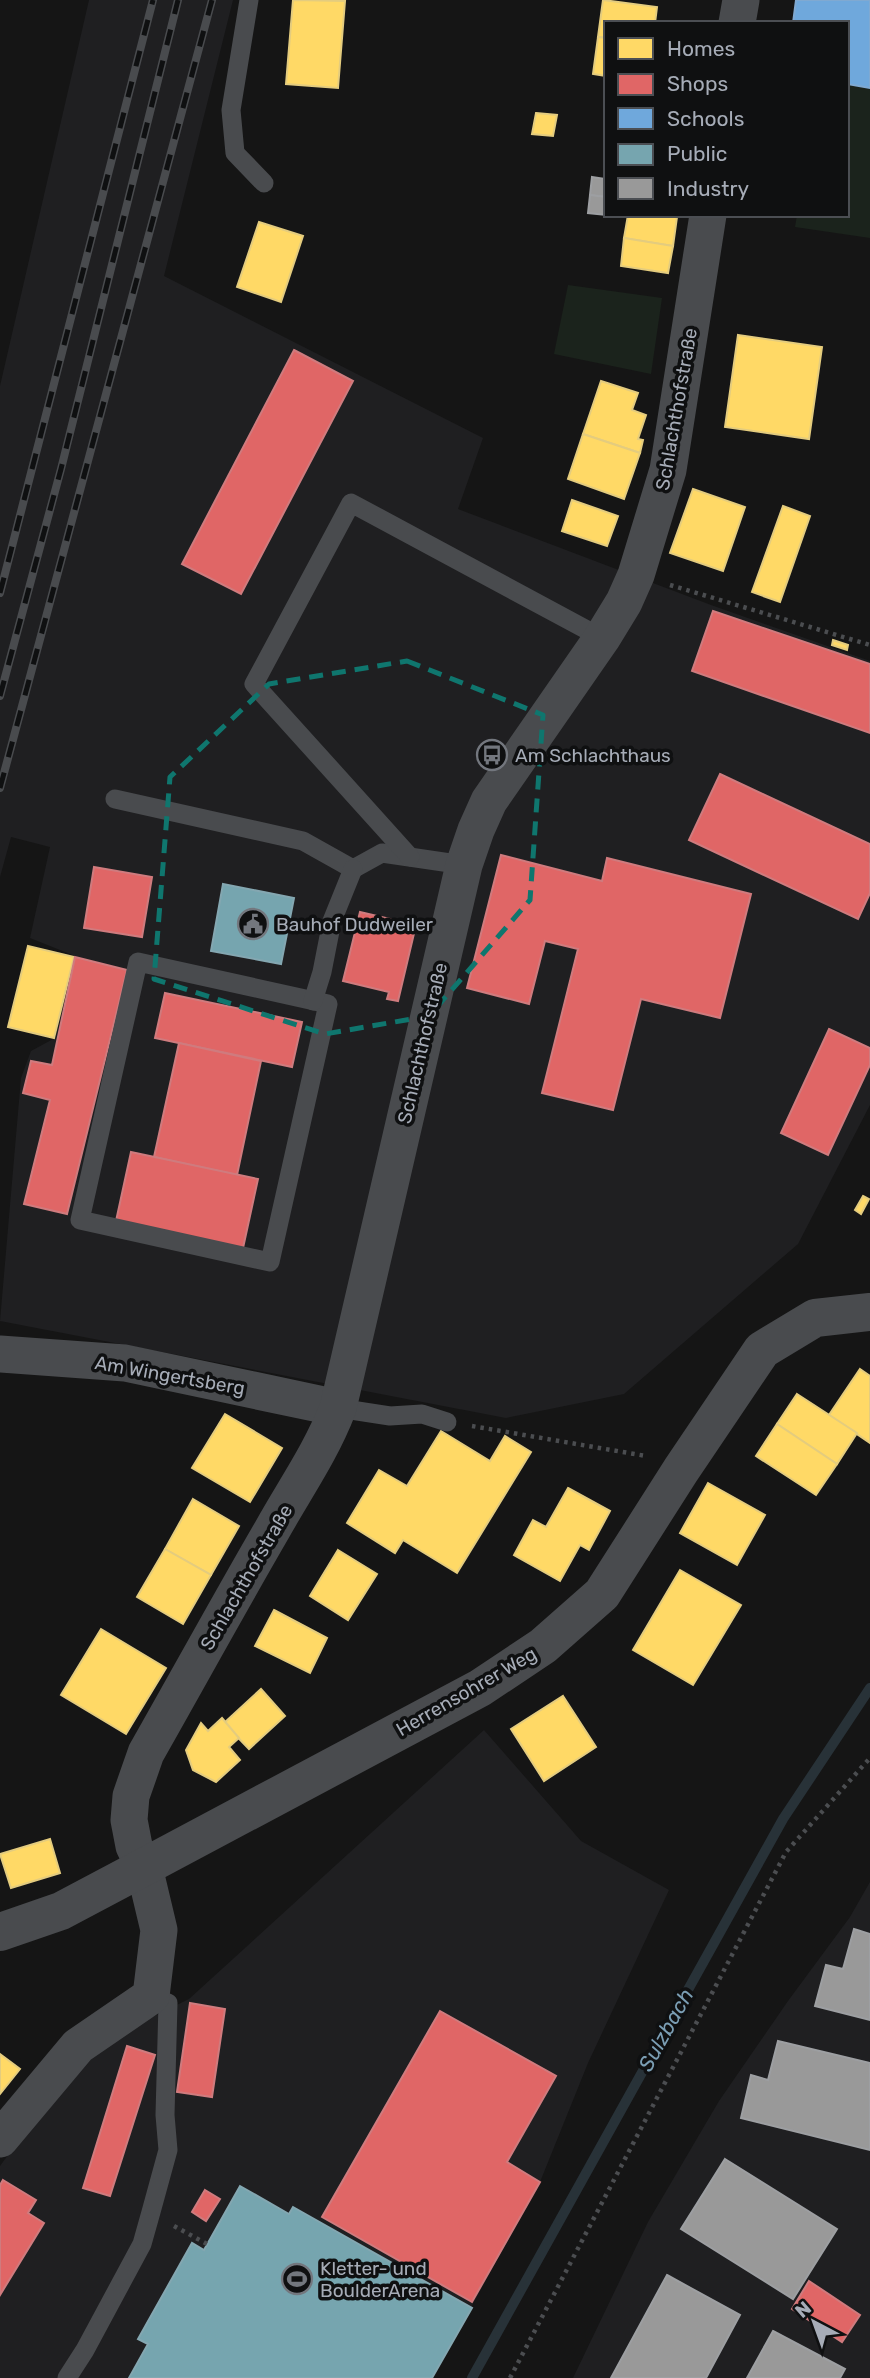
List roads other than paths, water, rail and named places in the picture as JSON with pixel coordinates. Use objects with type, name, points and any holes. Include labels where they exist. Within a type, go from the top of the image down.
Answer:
[{"type":"street","points":[[737,21],[741,0]]},
{"type":"street","name":"Schlachthofstraße","points":[[144,1867],[134,1846],[129,1820],[131,1796],[146,1753],[272,1529],[313,1465],[338,1408],[464,865],[476,830],[489,801],[601,638],[624,602],[636,575],[668,470],[708,217]]},
{"type":"street","name":"Herrensohrer Weg","points":[[0,1932],[61,1911],[480,1688],[543,1646],[601,1594],[762,1350],[815,1318],[870,1312]]},
{"type":"street","name":"Am Wingertsberg","points":[[0,1354],[125,1363],[338,1408]]},
{"type":"street","points":[[0,2139],[78,2046],[150,1996],[159,1930],[144,1867]]},
{"type":"lane","points":[[249,0],[231,110],[235,153],[264,183]]},
{"type":"lane","points":[[410,857],[254,684],[351,503],[601,638]]},
{"type":"lane","points":[[115,799],[303,841],[353,869]]},
{"type":"lane","points":[[313,1000],[332,921],[353,869],[382,853],[464,865]]},
{"type":"lane","points":[[138,962],[313,1000],[328,1004],[270,1262],[80,1220],[138,962]]},
{"type":"lane","points":[[338,1408],[390,1416],[422,1415],[447,1422]]},
{"type":"lane","points":[[67,2378],[142,2244],[168,2150],[165,2115],[168,2003],[150,1996]]},
{"type":"waterway","name":"Sulzbach","points":[[472,2378],[783,1819],[870,1688]]},
{"type":"railway","points":[[0,593],[153,0]]},
{"type":"railway","points":[[0,696],[61,469],[178,0]]},
{"type":"railway","points":[[0,788],[212,0]]},
{"type":"place","name":"Am Schlachthaus","points":[[492,755]]},
{"type":"place","name":"Bauhof Dudweiler","points":[[253,924]]},
{"type":"place","name":"Kletter- und BoulderArena","points":[[297,2279]]}]
